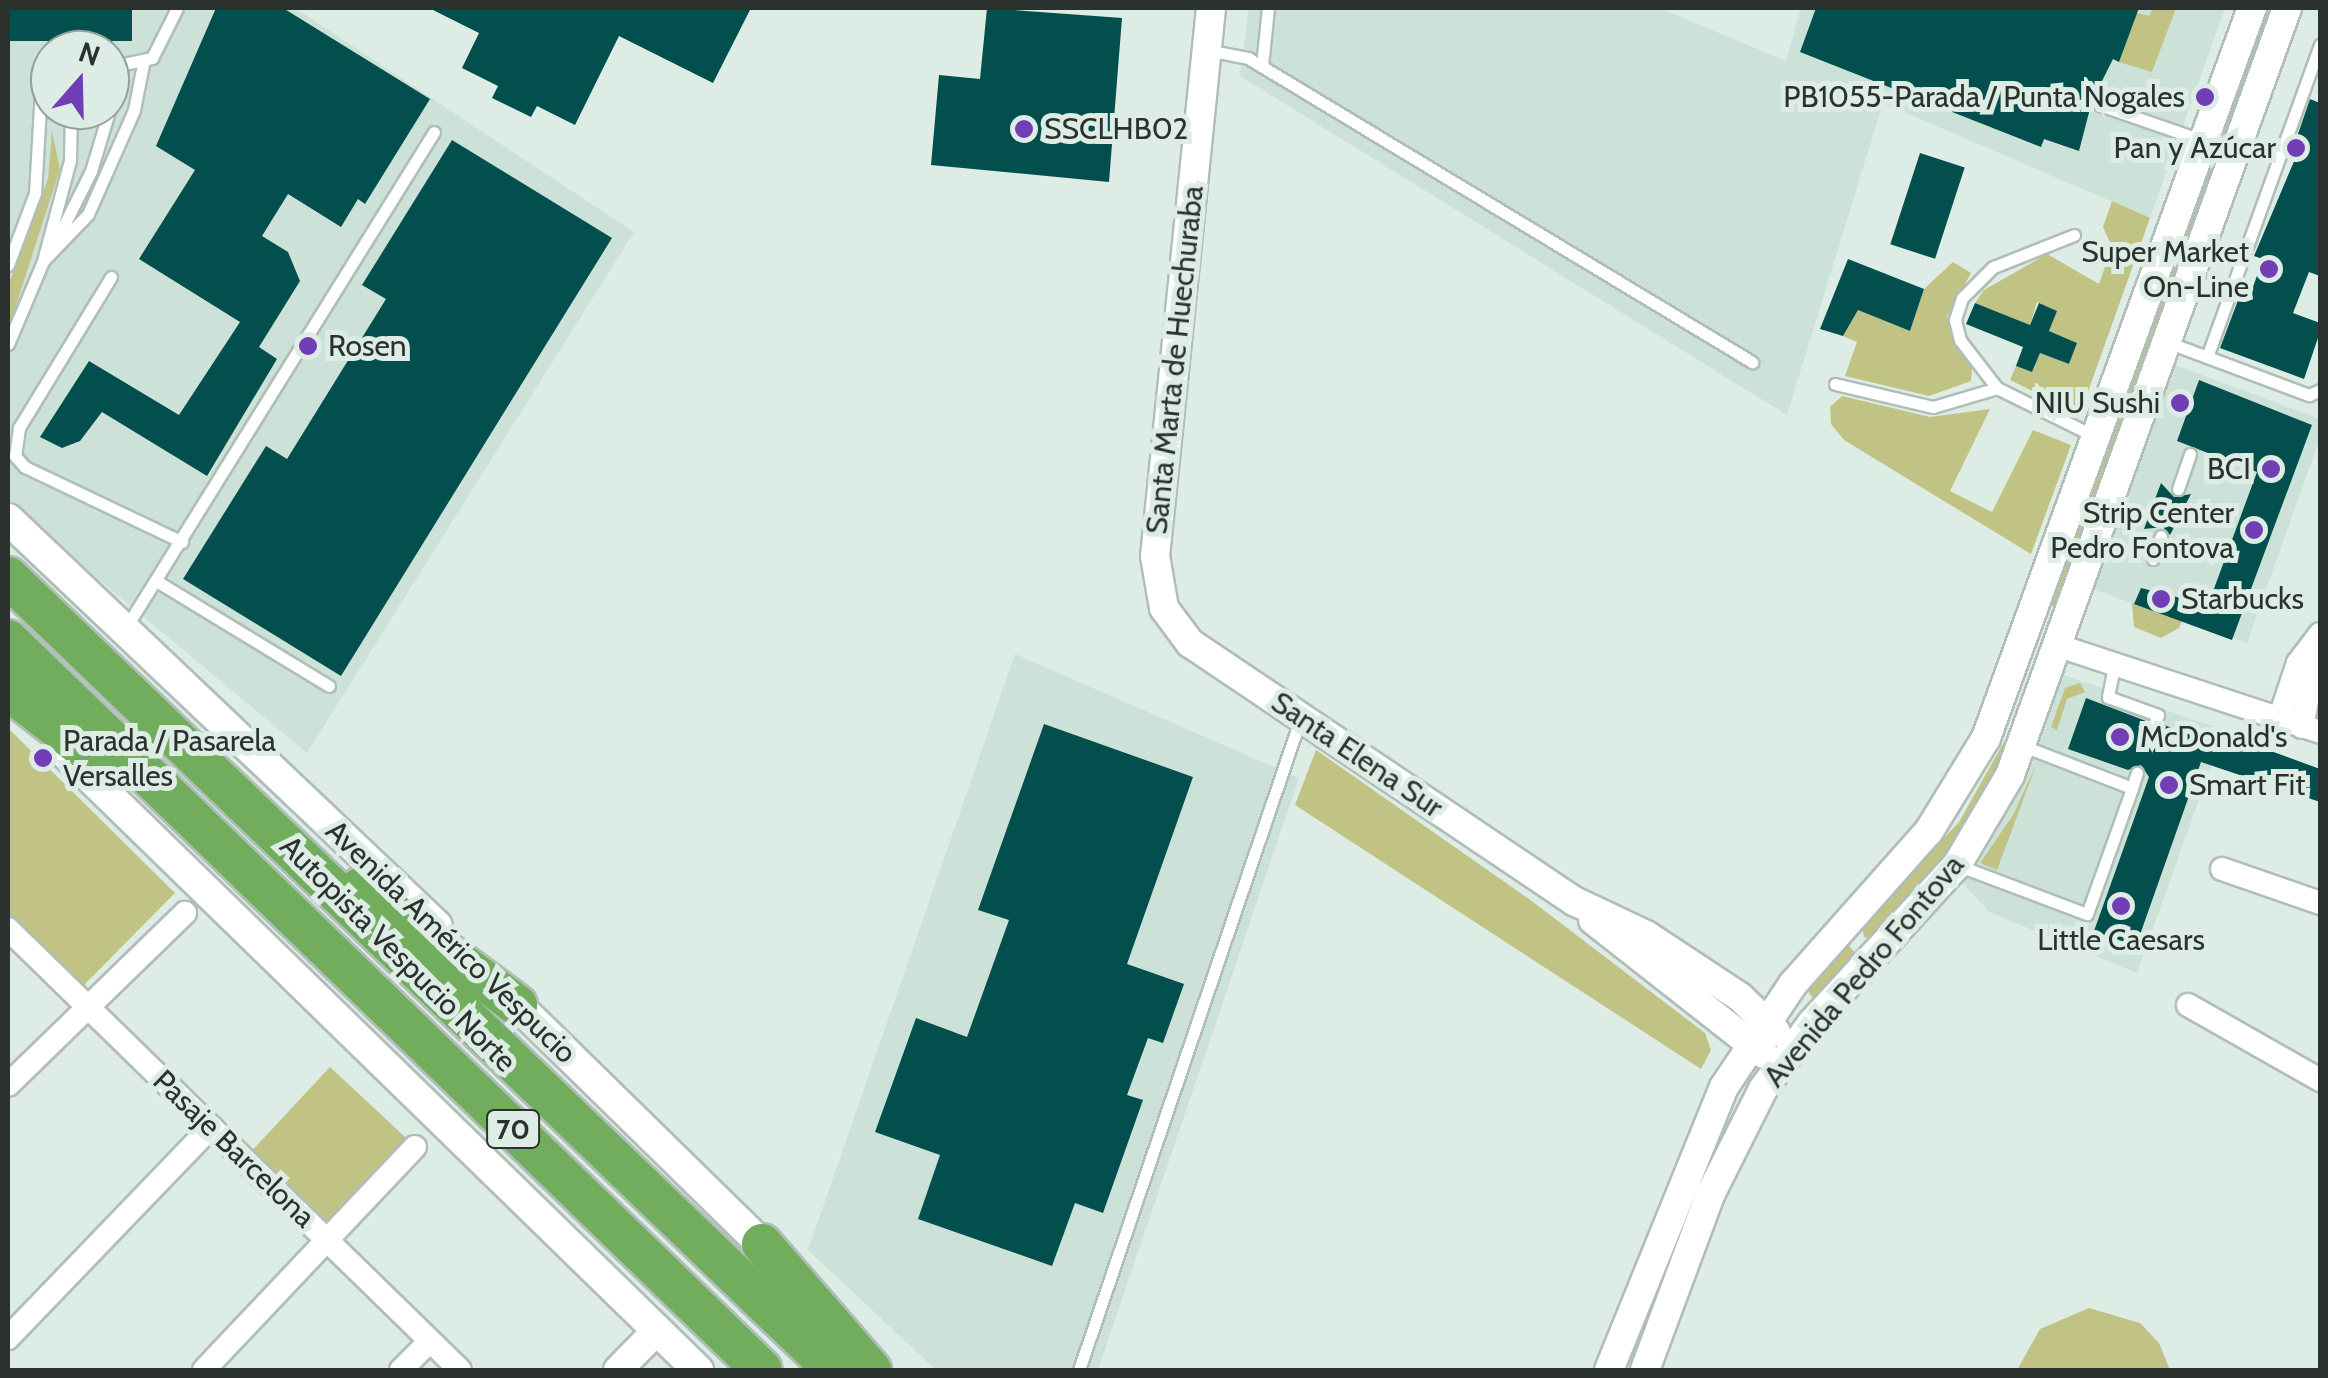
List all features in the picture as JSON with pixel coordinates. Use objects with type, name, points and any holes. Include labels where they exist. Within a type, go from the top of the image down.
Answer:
[{"type":"highway","name":"Autopista Vespucio Norte","points":[[8,577],[242,800],[564,1117],[834,1370]]},
{"type":"highway","name":"Autopista Vespucio Norte","points":[[8,640],[762,1370]]},
{"type":"highway","points":[[8,692],[263,887]]},
{"type":"highway","points":[[242,800],[517,1005]]},
{"type":"highway","points":[[762,1244],[871,1370]]},
{"type":"main road","name":"Avenida Américo Vespucio","points":[[8,518],[517,1005],[890,1370]]},
{"type":"main road","points":[[8,692],[698,1370]]},
{"type":"street","name":"Santa Marta de Huechuraba","points":[[1158,592],[1156,556],[1211,8]]},
{"type":"street","name":"Avenida Pedro Fontova","points":[[1609,1370],[1708,1118],[1758,1031],[1854,912],[1929,831],[1986,738],[2252,8]]},
{"type":"street","name":"Avenida Pedro Fontova","points":[[1645,1370],[1723,1166],[1784,1058],[1958,864],[2024,746],[2287,8]]},
{"type":"street","name":"Santa Elena Sur","points":[[1158,592],[1190,643],[1574,902],[1630,955],[1758,1031],[1784,1058]]},
{"type":"street","points":[[2059,646],[2311,730],[2320,636]]},
{"type":"street","points":[[2280,720],[2298,663],[2320,636]]},
{"type":"street","points":[[2222,870],[2320,903]]},
{"type":"street","points":[[8,1085],[86,1004],[103,999],[185,912]]},
{"type":"street","points":[[1854,912],[1859,942],[1886,948]]},
{"type":"street","name":"Pasaje Barcelona","points":[[8,928],[460,1370]]},
{"type":"street","points":[[2188,1005],[2320,1080]]},
{"type":"street","points":[[8,1338],[211,1127]]},
{"type":"street","points":[[204,1370],[415,1147]]},
{"type":"street","points":[[618,1370],[657,1330]]},
{"type":"street","points":[[402,1370],[430,1341]]},
{"type":"lane","points":[[44,261],[88,214],[140,96],[143,64],[163,40],[177,8]]},
{"type":"lane","points":[[1262,66],[1268,8]]},
{"type":"lane","points":[[2208,358],[2320,45]]},
{"type":"lane","points":[[1206,50],[1262,66],[1752,362]]},
{"type":"lane","points":[[130,67],[143,64]]},
{"type":"lane","points":[[2100,105],[2204,141]]},
{"type":"lane","points":[[8,264],[35,194],[39,130]]},
{"type":"lane","points":[[44,261],[70,160],[71,130]]},
{"type":"lane","points":[[8,344],[44,261],[77,204],[98,130]]},
{"type":"lane","points":[[124,630],[158,582],[434,132]]},
{"type":"lane","points":[[2074,235],[1993,267],[1962,298],[1955,320],[1960,340],[1997,388],[2096,437]]},
{"type":"lane","points":[[110,278],[19,428],[15,456],[25,467],[182,542]]},
{"type":"lane","points":[[2167,342],[2309,395],[2320,390]]},
{"type":"lane","points":[[1835,384],[1933,407],[1997,388]]},
{"type":"lane","points":[[2178,489],[2190,454]]},
{"type":"lane","points":[[2153,559],[2161,536]]},
{"type":"lane","points":[[158,582],[329,686]]},
{"type":"lane","points":[[2114,666],[2108,697],[2158,715],[2156,722]]},
{"type":"lane","points":[[1079,1370],[1301,717]]},
{"type":"lane","points":[[2024,746],[2132,788]]},
{"type":"lane","points":[[1958,864],[2088,914],[2137,774]]},
{"type":"shaded area","name":"Rosen","points":[[8,8],[295,8],[634,232],[307,753],[8,504]]},
{"type":"shaded area","points":[[1249,8],[1659,8],[1786,61],[1801,8],[2225,8],[2150,218],[1883,103],[1787,415],[1240,76]]},
{"type":"shaded area","points":[[2175,365],[2320,419],[2320,438],[2247,643],[2092,589]]},
{"type":"shaded area","points":[[1015,654],[1299,778],[1098,1370],[936,1370],[808,1250]]},
{"type":"shaded area","points":[[2061,674],[2224,730],[2137,973],[1989,912],[1961,881],[2033,761]]},
{"type":"green space","points":[[2153,8],[2176,8],[2152,72],[2119,62],[2137,13],[2149,16]]},
{"type":"green space","points":[[2262,8],[2267,8],[2255,61],[2059,608],[2043,602]]},
{"type":"green space","points":[[52,131],[60,169],[8,330],[8,286],[48,179]]},
{"type":"green space","points":[[2112,201],[2150,218],[2080,414],[2010,380],[2016,366],[2032,372],[2040,353],[2069,364],[2077,343],[2049,331],[2057,311],[2037,302],[2030,325],[1975,303],[1984,290],[2047,254],[2099,284],[2112,247],[2103,227]]},
{"type":"green space","points":[[1953,262],[1971,273],[1947,317],[1972,369],[1971,381],[1929,396],[1845,376],[1857,342],[1843,336],[1858,310],[1910,331],[1924,289]]},
{"type":"green space","points":[[1842,396],[1930,417],[1990,409],[1950,491],[1992,512],[2033,430],[2071,445],[2031,554],[1844,440],[1831,424],[1830,407]]},
{"type":"green space","points":[[2132,603],[2182,621],[2179,628],[2161,638],[2134,627]]},
{"type":"green space","points":[[2080,683],[2085,692],[2067,699],[2057,730],[2051,727],[2065,688]]},
{"type":"green space","points":[[2013,726],[1999,767],[1930,884],[1872,939],[1864,937],[1862,925],[1959,822]]},
{"type":"green space","points":[[8,728],[175,893],[77,992],[8,923]]},
{"type":"green space","points":[[1316,750],[1533,902],[1705,1033],[1711,1050],[1701,1069],[1295,805]]},
{"type":"green space","points":[[2036,765],[1997,870],[1980,863],[2013,815]]},
{"type":"green space","points":[[1848,945],[1862,960],[1809,1016],[1804,1010],[1814,1000],[1807,990]]},
{"type":"green space","points":[[330,1067],[410,1142],[327,1231],[247,1156]]},
{"type":"green space","points":[[2089,1308],[2140,1323],[2159,1343],[2170,1370],[2017,1370],[2040,1329]]},
{"type":"building","points":[[8,8],[132,8],[132,41],[130,30],[30,30],[30,41],[8,41]]},
{"type":"building","points":[[216,8],[283,8],[430,99],[365,204],[358,199],[341,227],[288,194],[262,236],[288,252],[300,281],[259,347],[277,359],[207,476],[102,412],[80,441],[62,448],[40,437],[89,361],[179,415],[240,322],[139,259],[195,170],[156,146]]},
{"type":"building","points":[[429,8],[751,8],[713,83],[619,36],[575,125],[537,106],[531,117],[492,98],[498,86],[462,68],[479,33]]},
{"type":"building","name":"SSCLHB02","points":[[987,8],[1122,18],[1109,182],[931,165],[939,75],[980,79]]},
{"type":"building","points":[[1816,8],[2139,8],[2119,62],[2113,59],[2092,101],[2079,151],[2044,139],[2041,147],[1800,52]]},
{"type":"building","points":[[2310,99],[2320,103],[2320,276],[2309,272],[2293,313],[2320,323],[2320,332],[2304,379],[2220,348],[2240,295],[2249,298],[2263,259],[2254,256],[2295,159],[2290,157]]},
{"type":"building","points":[[452,140],[612,238],[341,676],[183,579],[266,446],[287,459],[386,299],[362,285]]},
{"type":"building","points":[[1920,153],[1965,168],[1935,259],[1890,244]]},
{"type":"building","points":[[1848,259],[1924,289],[1910,331],[1858,310],[1843,336],[1820,329]]},
{"type":"building","points":[[1975,303],[2030,325],[2039,303],[2057,311],[2049,331],[2077,343],[2069,364],[2040,353],[2032,372],[2016,366],[2023,347],[1966,324]]},
{"type":"building","name":"Strip Center Pedro Fontova","points":[[2199,380],[2312,425],[2232,640],[2134,604],[2141,588],[2208,605],[2257,472],[2177,441]]},
{"type":"building","points":[[2161,483],[2174,497],[2191,494],[2170,535],[2163,527],[2144,529]]},
{"type":"building","points":[[2086,698],[2146,721],[2152,731],[2164,725],[2230,748],[2238,739],[2320,769],[2320,802],[2201,762],[2136,946],[2094,931],[2149,777],[2141,765],[2128,770],[2068,749]]},
{"type":"building","points":[[1044,724],[1193,777],[1127,964],[1184,984],[1163,1043],[1148,1038],[1127,1095],[1143,1100],[1103,1213],[1075,1203],[1052,1266],[918,1219],[940,1155],[875,1132],[916,1018],[967,1037],[1009,920],[978,910]]},
{"type":"place","name":"PB1055-Parada / Punta Nogales","points":[[2205,97]]},
{"type":"place","name":"SSCLHB02","points":[[1024,129]]},
{"type":"place","name":"Pan y Azúcar","points":[[2296,148]]},
{"type":"place","name":"Super Market On-Line","points":[[2269,269]]},
{"type":"place","name":"Rosen","points":[[308,346]]},
{"type":"place","name":"NIU Sushi","points":[[2180,403]]},
{"type":"place","name":"BCI","points":[[2271,469]]},
{"type":"place","name":"Strip Center Pedro Fontova","points":[[2254,530]]},
{"type":"place","name":"Starbucks","points":[[2161,599]]},
{"type":"place","name":"McDonald's","points":[[2120,737]]},
{"type":"place","name":"Parada / Pasarela Versalles","points":[[43,758]]},
{"type":"place","name":"Smart Fit","points":[[2169,785]]},
{"type":"place","name":"Little Caesars","points":[[2121,906]]}]
